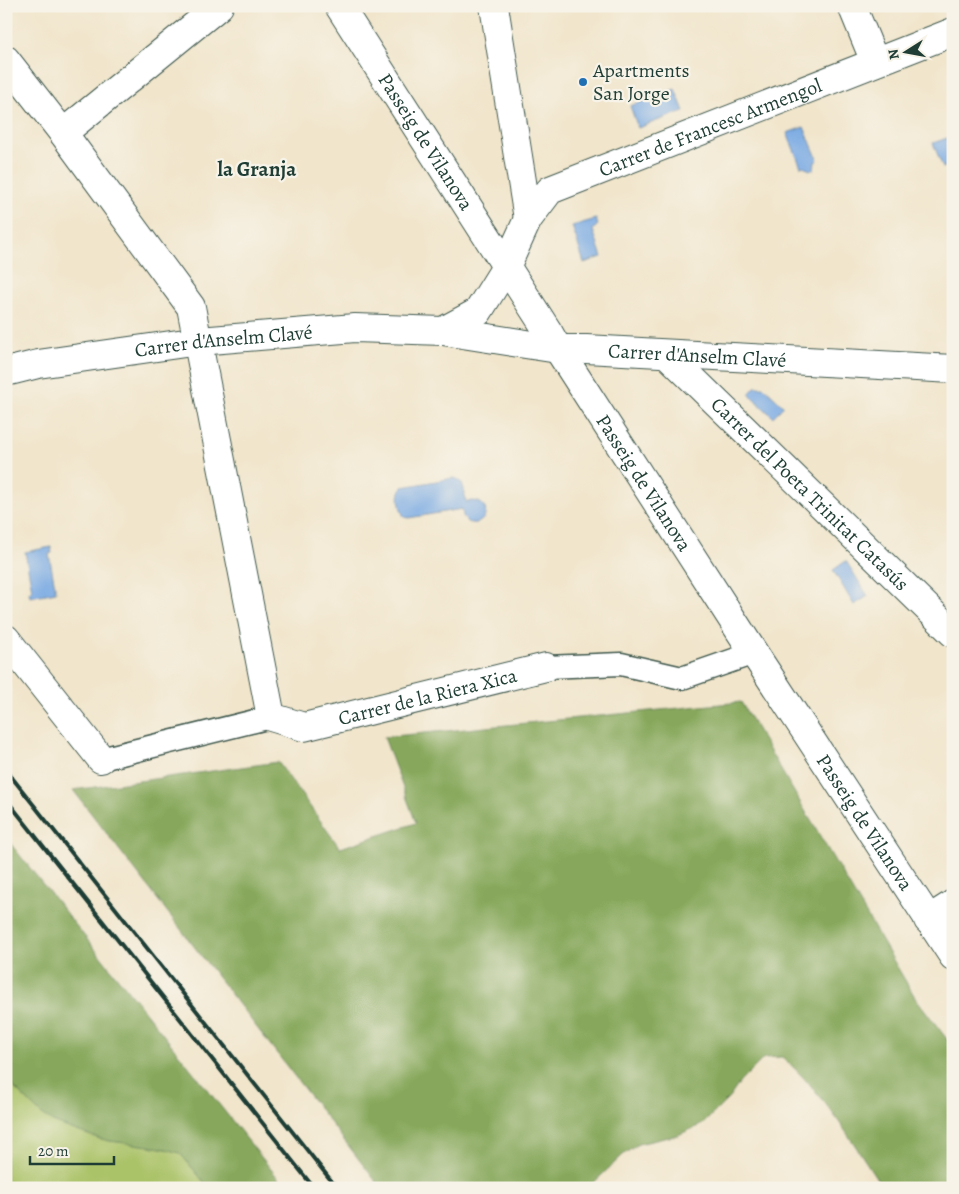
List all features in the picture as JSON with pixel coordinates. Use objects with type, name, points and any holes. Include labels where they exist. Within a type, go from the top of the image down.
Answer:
[{"type":"street","points":[[63,133],[219,6]]},
{"type":"street","name":"Passeig de Vilanova","points":[[339,6],[754,653],[953,956]]},
{"type":"street","points":[[494,6],[528,219]]},
{"type":"street","points":[[852,6],[875,62]]},
{"type":"street","name":"Carrer de Francesc Armengol","points":[[506,268],[528,219],[550,190],[953,32]]},
{"type":"street","points":[[6,60],[63,133],[192,307],[271,716],[101,759],[6,639]]},
{"type":"street","name":"Carrer d'Anselm Clavé","points":[[442,331],[478,312],[506,268]]},
{"type":"street","name":"Carrer d'Anselm Clavé","points":[[6,372],[38,364],[199,342],[355,328],[442,331],[558,349],[953,369]]},
{"type":"street","name":"Carrer del Poeta Trinitat Catasús","points":[[667,354],[953,634]]},
{"type":"street","name":"Carrer de la Riera Xica","points":[[271,716],[304,726],[546,667],[621,664],[682,678],[754,653]]},
{"type":"street","points":[[928,920],[953,904]]},
{"type":"green space","points":[[741,702],[915,997],[953,1047],[953,1188],[883,1188],[825,1102],[782,1057],[764,1058],[703,1124],[678,1135],[638,1144],[623,1155],[588,1188],[381,1188],[73,790],[278,762],[340,848],[416,823],[384,737]]},
{"type":"green space","points":[[6,838],[286,1188],[209,1188],[180,1153],[150,1146],[97,1138],[53,1122],[41,1114],[6,1079]]},
{"type":"green space","points":[[6,1080],[41,1114],[53,1122],[97,1138],[150,1146],[180,1153],[209,1188],[6,1188]]},
{"type":"water","points":[[675,89],[684,111],[638,128],[630,106]]},
{"type":"water","points":[[804,127],[818,160],[815,162],[814,169],[810,170],[804,166],[801,167],[787,133]]},
{"type":"water","points":[[953,136],[953,164],[943,168],[933,143]]},
{"type":"water","points":[[596,219],[598,225],[593,230],[602,257],[584,263],[572,226]]},
{"type":"water","points":[[755,387],[764,387],[784,406],[773,417],[749,394]]},
{"type":"water","points":[[453,478],[462,483],[466,502],[475,501],[485,507],[486,512],[480,521],[475,523],[467,522],[463,516],[462,509],[409,518],[404,517],[399,497],[403,487]]},
{"type":"water","points":[[51,547],[52,553],[49,554],[56,592],[30,597],[29,592],[32,590],[25,552]]},
{"type":"water","points":[[846,561],[868,596],[854,605],[833,570]]},
{"type":"railway","points":[[6,770],[337,1188]]},
{"type":"railway","points":[[6,799],[314,1188]]},
{"type":"place","name":"Apartments San Jorge","points":[[583,82]]},
{"type":"district","name":"la Granja","points":[[257,169]]}]
